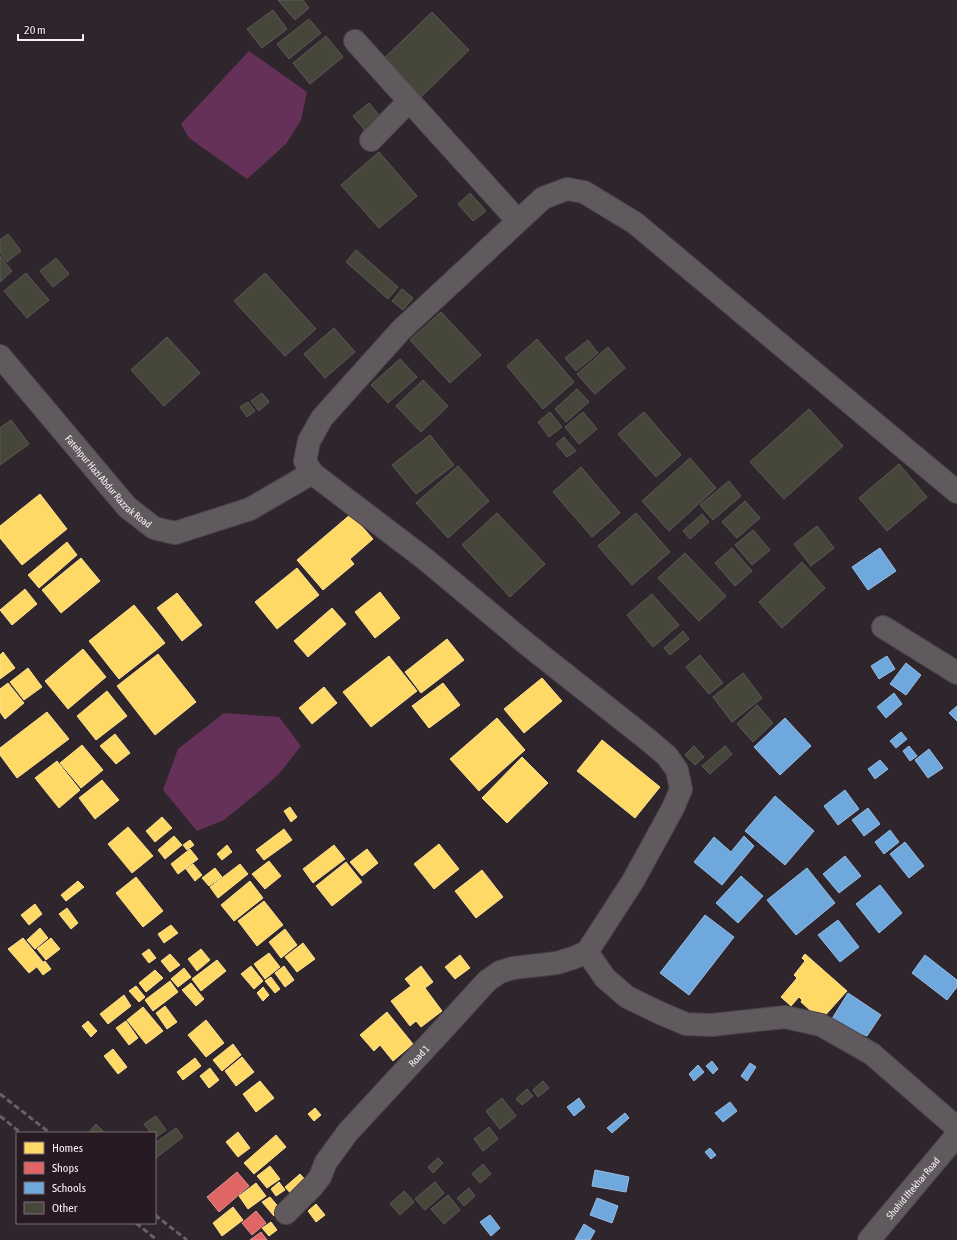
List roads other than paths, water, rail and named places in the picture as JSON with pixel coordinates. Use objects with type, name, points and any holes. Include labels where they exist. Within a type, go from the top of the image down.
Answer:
[{"type":"street","points":[[355,41],[518,221]]},
{"type":"street","points":[[371,140],[409,102]]},
{"type":"street","points":[[957,492],[635,223],[584,192],[567,189],[543,198],[401,330],[322,418],[309,441],[305,461],[312,473],[425,559],[528,645],[647,739],[667,756],[677,770],[681,789],[673,808],[633,881],[587,952],[605,978],[627,997],[686,1024],[712,1025],[785,1017],[821,1025],[872,1054],[957,1128]]},
{"type":"street","name":"Fatehpur Hazi Abdur Razzak Road","points":[[0,356],[127,507],[154,528],[175,533],[250,509],[312,473]]},
{"type":"street","points":[[883,627],[957,673]]},
{"type":"street","name":"Road 1","points":[[286,1213],[320,1177],[326,1162],[348,1132],[487,981],[500,972],[513,968],[557,963],[587,952]]},
{"type":"street","name":"Shohid Iftekhar Road","points":[[869,1240],[957,1135]]},
{"type":"railway","points":[[0,1094],[49,1132]]},
{"type":"railway","points":[[0,1116],[20,1132]]},
{"type":"railway","points":[[156,1216],[187,1240]]},
{"type":"railway","points":[[137,1224],[157,1240]]}]
